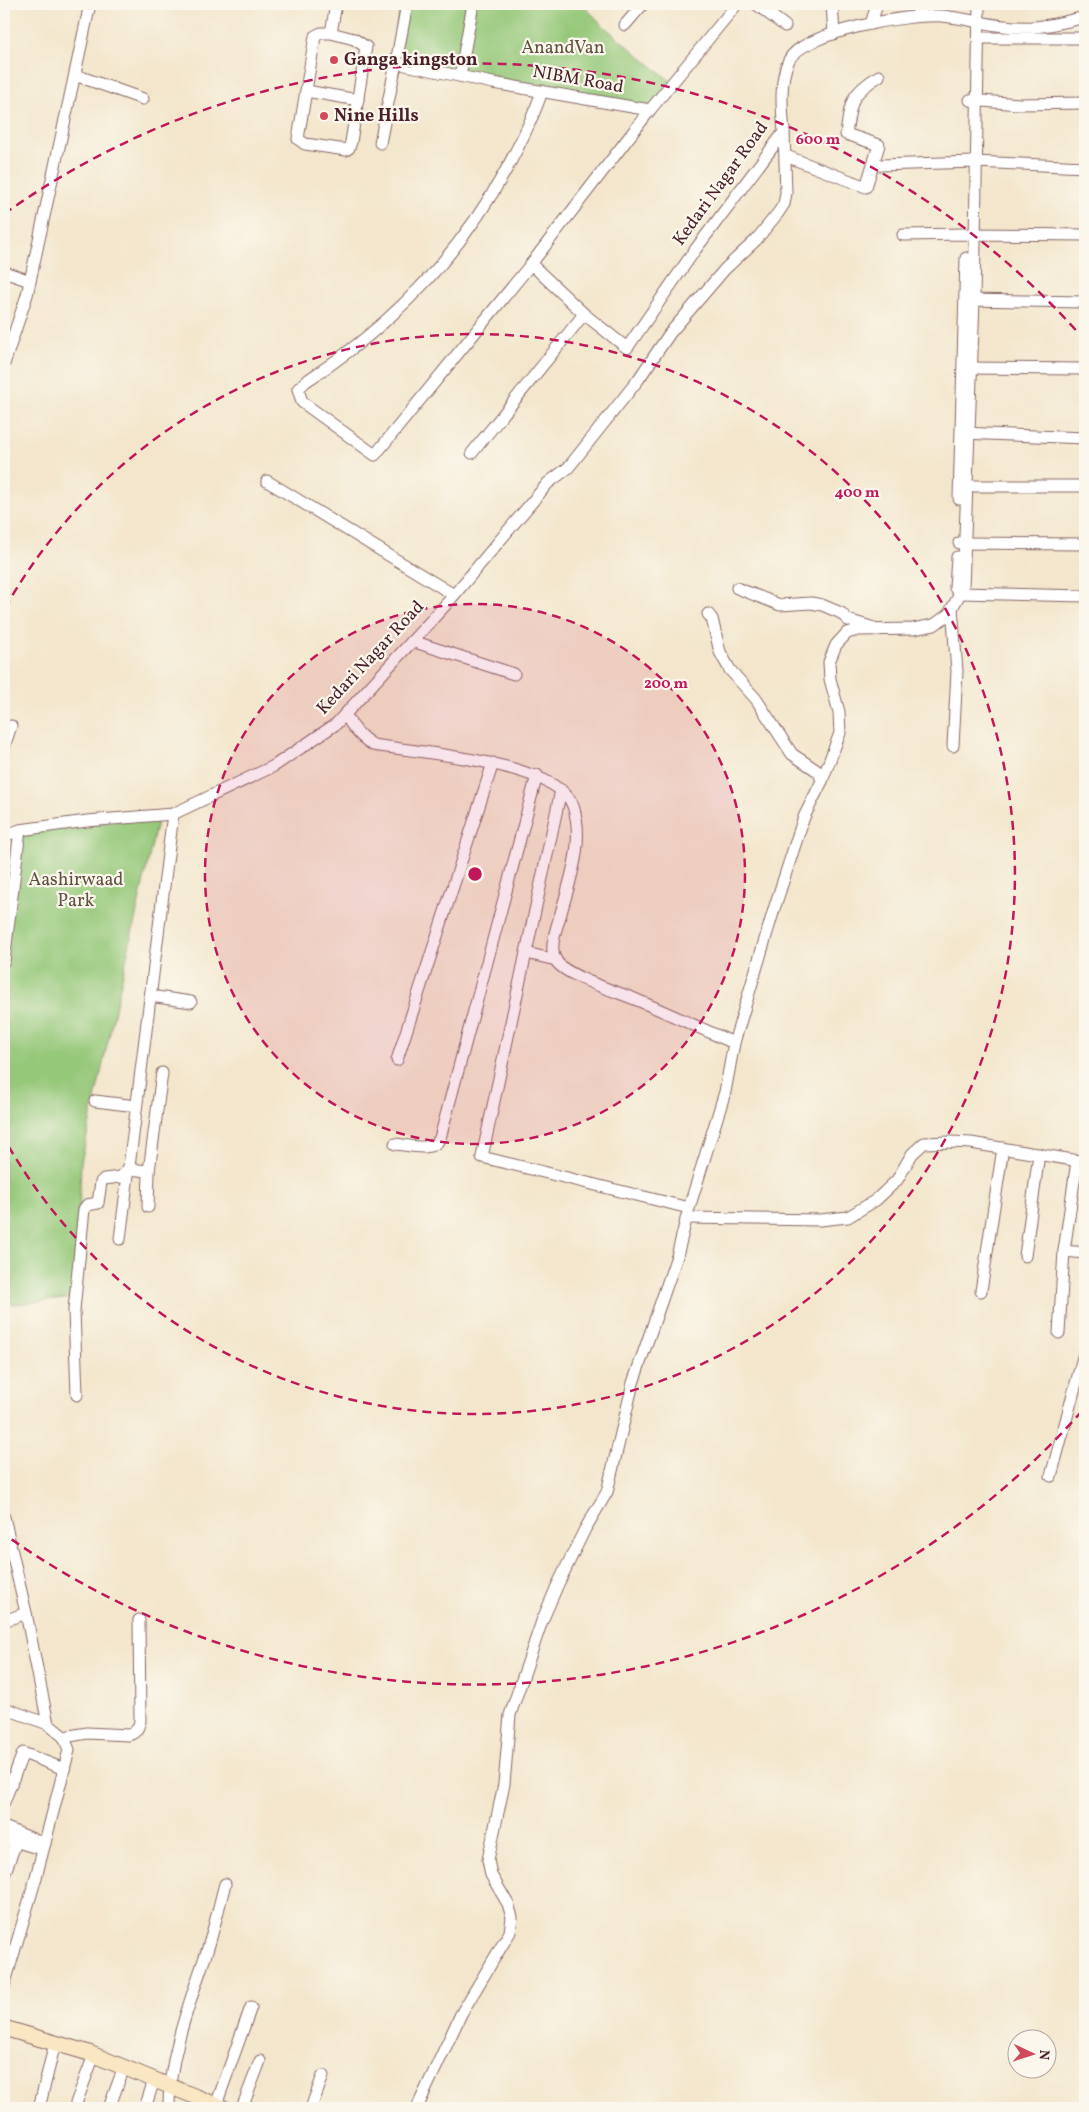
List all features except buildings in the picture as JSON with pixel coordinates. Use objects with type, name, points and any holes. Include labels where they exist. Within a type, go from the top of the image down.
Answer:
[{"type":"main road","points":[[4,2028],[94,2055],[220,2107]]},
{"type":"street","points":[[4,364],[30,282],[75,75],[87,4]]},
{"type":"street","points":[[330,33],[336,4]]},
{"type":"street","points":[[380,143],[407,4]]},
{"type":"street","points":[[460,76],[473,4]]},
{"type":"street","points":[[625,25],[642,4]]},
{"type":"street","points":[[542,91],[536,112],[490,200],[457,247],[415,294],[384,324],[298,389],[302,402],[375,454],[531,264],[650,110],[737,4]]},
{"type":"street","points":[[756,4],[785,26]]},
{"type":"street","points":[[832,4],[834,34]]},
{"type":"street","points":[[871,24],[877,4]]},
{"type":"street","points":[[917,16],[920,4]]},
{"type":"street","points":[[979,4],[976,22],[973,100],[962,543],[955,588],[960,593],[1085,596]]},
{"type":"street","name":"Kedari Nagar Road","points":[[4,836],[20,830],[87,821],[173,814],[274,766],[336,724],[454,595],[548,483],[568,468],[638,380],[670,332],[725,269],[756,240],[778,213],[784,204],[786,193],[786,156],[782,102],[788,60],[797,49],[807,43],[834,34],[871,24],[917,16],[942,16],[992,26],[1032,27],[1085,17]]},
{"type":"street","points":[[973,100],[979,38],[976,22]]},
{"type":"street","points":[[321,33],[330,33],[354,39],[366,48],[349,148],[346,150],[322,148],[305,144],[298,139],[306,91],[315,36],[321,33]]},
{"type":"street","points":[[979,38],[1085,38]]},
{"type":"street","name":"NIBM Road","points":[[396,63],[650,110]]},
{"type":"street","points":[[75,75],[143,99]]},
{"type":"street","points":[[786,156],[866,188],[879,145],[846,134],[851,100],[862,86],[878,76]]},
{"type":"street","points":[[306,91],[358,100]]},
{"type":"street","points":[[973,100],[1019,104],[1085,103]]},
{"type":"street","name":"Kedari Nagar Road","points":[[584,314],[626,348],[695,250],[784,132]]},
{"type":"street","points":[[879,164],[972,162],[1085,167]]},
{"type":"street","points":[[903,235],[1085,236]]},
{"type":"street","points":[[472,453],[584,314],[531,264]]},
{"type":"street","points":[[4,276],[30,282]]},
{"type":"street","points":[[969,300],[1085,302]]},
{"type":"street","points":[[966,368],[1085,368]]},
{"type":"street","points":[[965,433],[1085,438]]},
{"type":"street","points":[[267,481],[454,595]]},
{"type":"street","points":[[963,486],[1085,486]]},
{"type":"street","points":[[962,543],[1085,544]]},
{"type":"street","points":[[737,588],[780,606],[811,603],[822,605],[841,613],[848,620],[880,630]]},
{"type":"street","points":[[417,2108],[462,2014],[510,1932],[512,1916],[508,1904],[490,1875],[488,1860],[504,1784],[510,1715],[542,1621],[558,1584],[585,1530],[607,1492],[633,1383],[677,1256],[687,1213],[725,1092],[734,1043],[804,817],[822,781],[840,733],[839,712],[830,679],[829,662],[836,645],[847,633],[859,630],[913,629],[934,625],[949,614],[960,593]]},
{"type":"street","points":[[952,608],[957,671],[953,746]]},
{"type":"street","points":[[708,614],[712,619],[720,652],[730,670],[756,699],[792,754],[819,772],[822,781]]},
{"type":"street","points":[[412,641],[514,674]]},
{"type":"street","points":[[345,714],[352,727],[361,737],[373,745],[493,763],[537,776],[561,790],[573,804],[577,824],[576,856],[553,945],[556,960],[562,968],[589,981],[734,1043]]},
{"type":"street","points":[[4,747],[11,726]]},
{"type":"street","points":[[397,1060],[493,763]]},
{"type":"street","points":[[395,1144],[431,1147],[438,1144],[537,776]]},
{"type":"street","points":[[561,790],[482,1157],[687,1213],[820,1220],[848,1217],[876,1200],[897,1180],[912,1154],[924,1144],[951,1142],[1003,1148],[1081,1162],[1064,1251],[1059,1334]]},
{"type":"street","points":[[120,1239],[173,814]]},
{"type":"street","points":[[4,953],[7,901],[20,830]]},
{"type":"street","points":[[526,953],[556,960]]},
{"type":"street","points":[[150,996],[192,1002]]},
{"type":"street","points":[[148,1207],[149,1171],[162,1073]]},
{"type":"street","points":[[96,1101],[136,1106]]},
{"type":"street","points":[[981,1291],[1003,1148]]},
{"type":"street","points":[[1025,1256],[1039,1154]]},
{"type":"street","points":[[128,1169],[149,1171]]},
{"type":"street","points":[[77,1395],[74,1310],[84,1209],[88,1205],[98,1203],[101,1182],[104,1179],[122,1178],[128,1169]]},
{"type":"street","points":[[1064,1251],[1085,1253]]},
{"type":"street","points":[[1051,1476],[1085,1350]]},
{"type":"street","points":[[5,1522],[26,1613],[48,1724]]},
{"type":"street","points":[[4,1570],[16,1567]]},
{"type":"street","points":[[4,1621],[26,1613]]},
{"type":"street","points":[[64,1737],[87,1733],[128,1734],[134,1733],[138,1728],[140,1721],[139,1620]]},
{"type":"street","points":[[4,1708],[48,1724],[64,1737],[68,1750],[44,1847],[4,1986]]},
{"type":"street","points":[[4,1802],[23,1753],[64,1769]]},
{"type":"street","points":[[4,1827],[44,1847]]},
{"type":"street","points":[[4,1838],[44,1847]]},
{"type":"street","points":[[4,1875],[16,1842]]},
{"type":"street","points":[[169,2108],[168,2086],[190,2000],[207,1949],[224,1884]]},
{"type":"street","points":[[220,2107],[251,2007]]},
{"type":"street","points":[[40,2108],[55,2043]]},
{"type":"street","points":[[75,2106],[94,2055]]},
{"type":"street","points":[[242,2108],[260,2061]]},
{"type":"street","points":[[109,2108],[124,2067]]},
{"type":"street","points":[[311,2108],[323,2076]]},
{"type":"street","points":[[145,2108],[154,2080]]},
{"type":"green space","name":"AnandVan","points":[[401,4],[592,4],[587,9],[607,29],[673,83],[650,110],[391,57]]},
{"type":"green space","name":"Aashirwaad Park","points":[[158,817],[81,1162],[76,1298],[4,1305],[4,947],[20,830]]},
{"type":"place","name":"Ganga kingston","points":[[334,60]]},
{"type":"place","name":"Nine Hills","points":[[324,116]]}]
